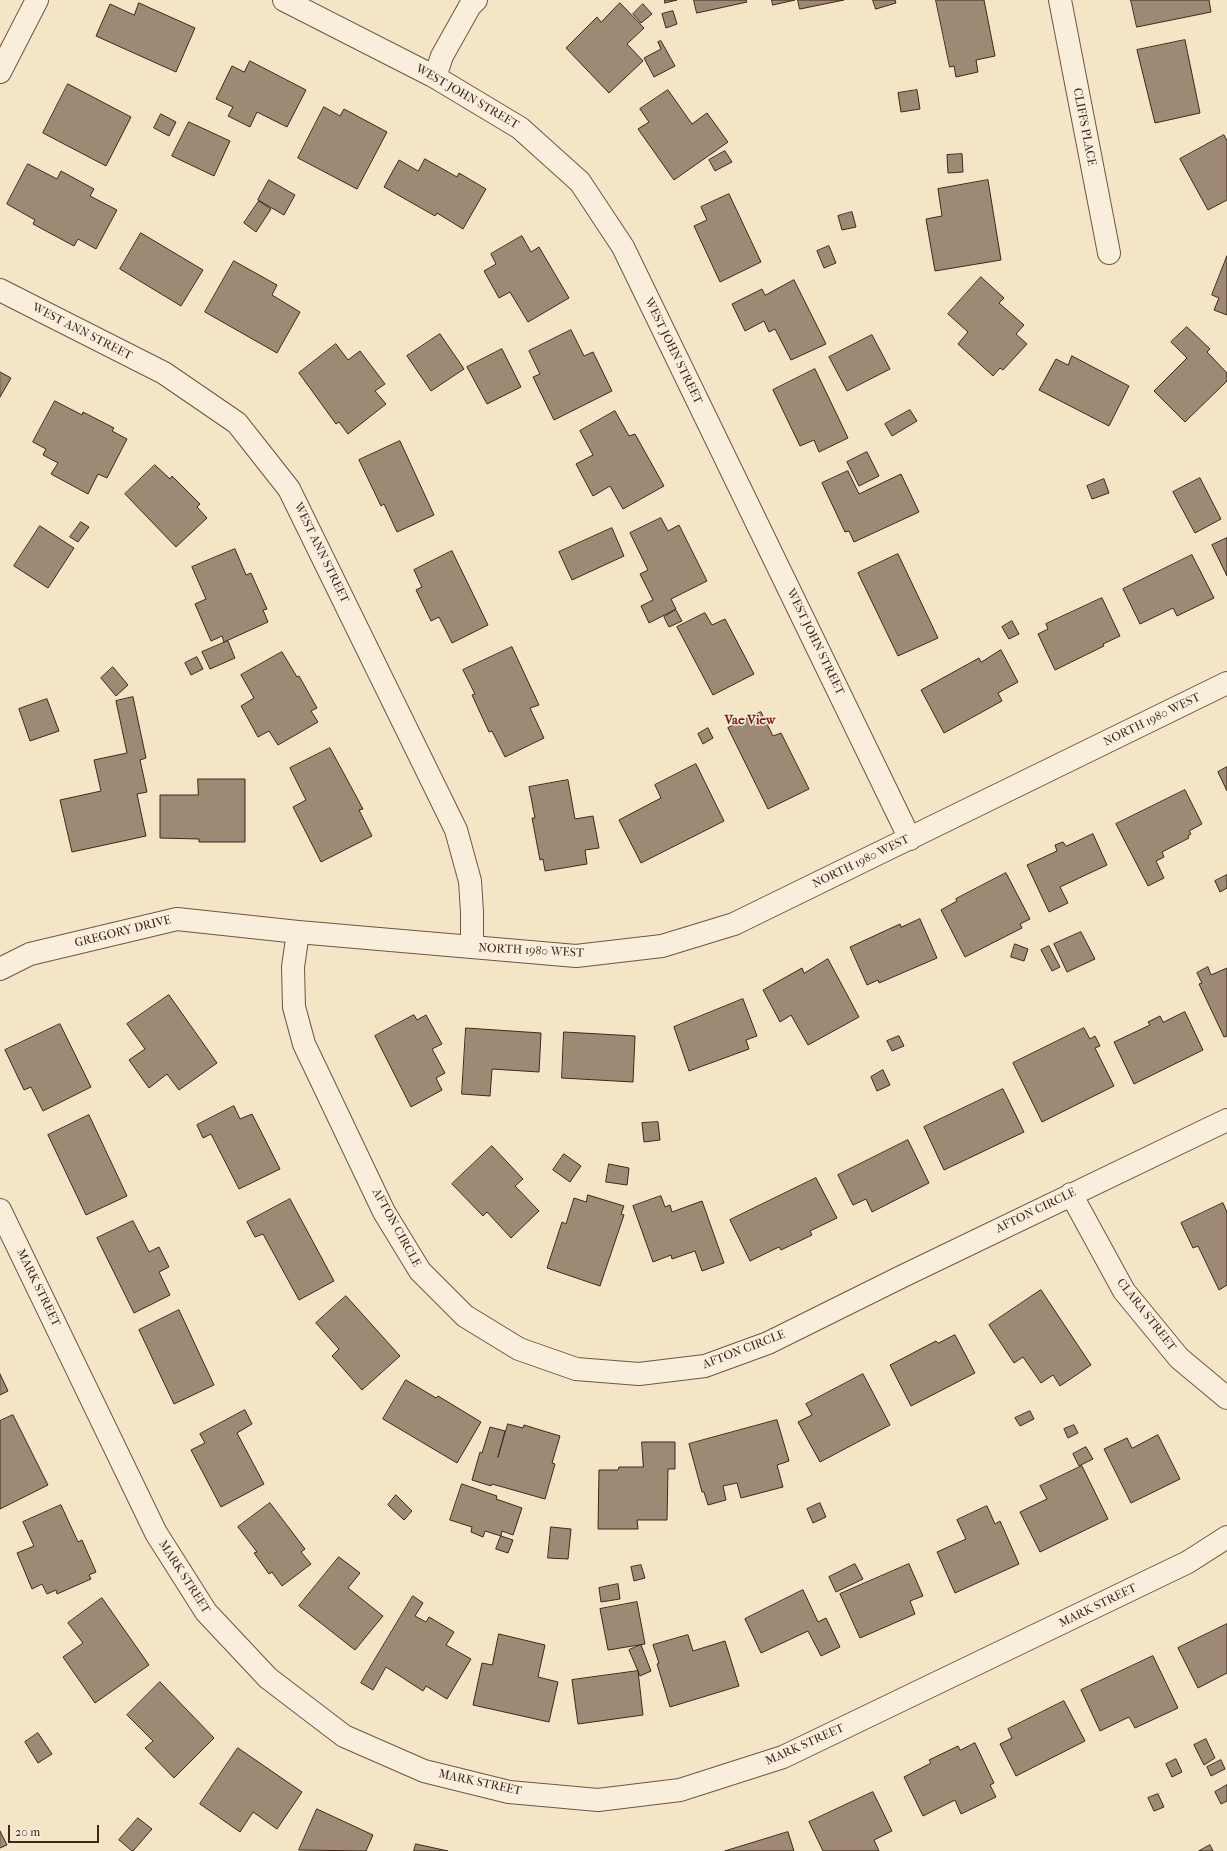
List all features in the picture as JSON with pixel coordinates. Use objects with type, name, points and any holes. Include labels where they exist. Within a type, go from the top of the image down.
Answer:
[{"type":"street","points":[[0,72],[37,0]]},
{"type":"street","name":"WEST JOHN STREET","points":[[284,0],[435,77],[520,128],[580,182],[623,247],[910,839]]},
{"type":"street","points":[[435,77],[442,56],[470,6],[476,0]]},
{"type":"street","name":"CLIFFS PLACE","points":[[1060,0],[1109,254]]},
{"type":"street","name":"WEST ANN STREET","points":[[0,290],[164,373],[237,422],[289,489],[456,830],[470,881],[472,947]]},
{"type":"street","name":"NORTH 1980 WEST","points":[[298,932],[576,956],[662,946],[734,924],[1227,683]]},
{"type":"street","name":"GREGORY DRIVE","points":[[0,969],[30,954],[178,919],[298,932]]},
{"type":"street","name":"AFTON CIRCLE","points":[[298,932],[293,967],[294,1007],[304,1044],[384,1212],[420,1271],[466,1316],[519,1349],[576,1369],[639,1374],[705,1366],[768,1343],[1071,1194],[1227,1120]]},
{"type":"street","name":"CLARA STREET","points":[[1071,1194],[1124,1291],[1179,1358],[1227,1398]]},
{"type":"street","name":"MARK STREET","points":[[0,1210],[156,1533],[206,1612],[268,1678],[344,1736],[424,1771],[509,1792],[598,1800],[680,1790],[782,1757],[1188,1562],[1227,1537]]},
{"type":"building","points":[[665,0],[677,0],[665,3]]},
{"type":"building","points":[[694,0],[746,0],[747,2],[697,13]]},
{"type":"building","points":[[772,0],[795,0],[773,5]]},
{"type":"building","points":[[798,0],[844,0],[800,9]]},
{"type":"building","points":[[873,0],[895,0],[896,3],[876,9]]},
{"type":"building","points":[[936,0],[984,0],[995,56],[976,60],[978,72],[956,77],[954,66],[950,67]]},
{"type":"building","points":[[1131,0],[1209,0],[1211,12],[1137,27]]},
{"type":"building","points":[[139,3],[195,28],[176,72],[96,36],[110,4],[134,15]]},
{"type":"building","points":[[620,3],[644,28],[627,44],[643,61],[609,93],[566,48],[597,17],[601,22]]},
{"type":"building","points":[[643,4],[652,14],[641,23],[633,14]]},
{"type":"building","points":[[673,11],[677,24],[666,28],[662,14]]},
{"type":"building","points":[[1185,40],[1200,113],[1155,123],[1137,50]]},
{"type":"building","points":[[661,41],[675,66],[654,77],[644,58],[661,49],[658,42]]},
{"type":"building","points":[[250,61],[306,90],[287,127],[257,112],[250,127],[228,116],[233,107],[216,99],[232,66],[244,72]]},
{"type":"building","points":[[68,84],[131,117],[106,166],[43,133]]},
{"type":"building","points":[[668,90],[692,124],[707,113],[728,142],[674,180],[638,129],[649,122],[640,109]]},
{"type":"building","points":[[917,90],[920,109],[901,112],[898,93]]},
{"type":"building","points":[[324,107],[340,116],[344,109],[387,132],[357,189],[298,158]]},
{"type":"building","points":[[161,114],[176,122],[169,136],[154,128]]},
{"type":"building","points":[[189,122],[230,141],[214,176],[172,156]]},
{"type":"building","points":[[1224,135],[1227,141],[1227,200],[1208,210],[1180,159]]},
{"type":"building","points":[[725,151],[732,162],[715,171],[709,160]]},
{"type":"building","points":[[962,154],[963,172],[948,173],[947,155]]},
{"type":"building","points":[[425,159],[457,177],[459,173],[486,189],[463,229],[437,213],[435,216],[384,187],[399,160],[418,171]]},
{"type":"building","points":[[28,164],[57,179],[61,171],[94,189],[90,196],[117,210],[96,249],[78,239],[74,246],[33,224],[35,220],[7,204]]},
{"type":"building","points":[[269,180],[295,195],[284,215],[258,200]]},
{"type":"building","points":[[988,180],[1001,260],[935,271],[926,219],[942,216],[938,189]]},
{"type":"building","points":[[729,194],[761,262],[720,282],[694,226],[707,220],[701,207]]},
{"type":"building","points":[[259,201],[271,209],[256,232],[244,223]]},
{"type":"building","points":[[852,212],[856,227],[842,230],[838,216]]},
{"type":"building","points":[[141,233],[203,270],[181,306],[120,269]]},
{"type":"building","points":[[522,236],[531,252],[539,247],[569,298],[528,322],[510,292],[499,298],[484,271],[496,264],[491,254]]},
{"type":"building","points":[[829,246],[836,263],[824,268],[817,251]]},
{"type":"building","points":[[1227,256],[1227,315],[1214,310],[1219,298],[1212,295]]},
{"type":"building","points":[[234,261],[277,285],[272,295],[300,312],[277,353],[205,312]]},
{"type":"building","points":[[981,277],[1004,298],[999,303],[1024,325],[1016,334],[1027,344],[1003,370],[1000,368],[993,376],[958,344],[968,332],[948,314]]},
{"type":"building","points":[[794,280],[826,344],[791,360],[775,329],[769,332],[764,321],[745,331],[732,304],[762,289],[765,295]]},
{"type":"building","points":[[1187,327],[1210,349],[1207,352],[1227,373],[1227,381],[1185,422],[1154,391],[1187,358],[1171,342]]},
{"type":"building","points":[[571,330],[584,356],[593,352],[612,391],[554,420],[533,377],[540,374],[529,351]]},
{"type":"building","points":[[440,334],[464,369],[431,391],[407,356]]},
{"type":"building","points":[[872,335],[890,369],[847,391],[829,357]]},
{"type":"building","points":[[336,344],[348,360],[360,351],[385,384],[375,391],[386,404],[348,434],[339,422],[336,424],[299,373]]},
{"type":"building","points":[[502,349],[521,387],[487,404],[467,367]]},
{"type":"building","points":[[1072,356],[1129,386],[1109,426],[1039,390],[1056,359],[1068,365]]},
{"type":"building","points":[[815,369],[848,438],[819,452],[814,440],[800,446],[773,390]]},
{"type":"building","points":[[0,372],[11,378],[0,397]]},
{"type":"building","points":[[55,401],[82,415],[83,412],[114,428],[112,431],[127,439],[107,478],[98,474],[88,494],[51,474],[58,463],[43,455],[46,449],[33,442]]},
{"type":"building","points":[[910,410],[917,421],[892,436],[885,424]]},
{"type":"building","points":[[615,411],[629,436],[635,434],[664,486],[623,509],[610,486],[593,496],[576,464],[593,455],[580,431]]},
{"type":"building","points":[[400,441],[434,515],[397,532],[384,504],[381,506],[359,460]]},
{"type":"building","points":[[867,452],[879,476],[859,486],[847,462]]},
{"type":"building","points":[[155,465],[170,479],[172,476],[200,504],[197,507],[207,518],[176,547],[125,494]]},
{"type":"building","points":[[848,471],[859,494],[901,474],[919,512],[854,542],[849,531],[845,532],[822,483]]},
{"type":"building","points":[[1200,478],[1221,519],[1195,533],[1173,492]]},
{"type":"building","points":[[1104,479],[1109,493],[1092,499],[1087,486]]},
{"type":"building","points":[[661,518],[668,531],[679,525],[707,581],[671,599],[676,609],[649,623],[641,606],[653,600],[640,574],[648,570],[630,533]]},
{"type":"building","points":[[81,522],[89,527],[78,542],[70,537]]},
{"type":"building","points":[[40,526],[74,548],[48,588],[14,566]]},
{"type":"building","points":[[612,528],[624,556],[572,580],[559,552]]},
{"type":"building","points":[[1227,538],[1227,576],[1212,545]]},
{"type":"building","points":[[235,549],[246,575],[251,573],[267,609],[263,610],[268,622],[224,642],[222,636],[211,641],[195,604],[206,599],[192,567]]},
{"type":"building","points":[[452,551],[488,625],[452,643],[439,617],[431,621],[416,590],[422,587],[414,570]]},
{"type":"building","points":[[898,554],[938,638],[898,656],[858,573]]},
{"type":"building","points":[[1192,555],[1214,598],[1177,616],[1173,608],[1140,624],[1123,589]]},
{"type":"building","points":[[1102,598],[1120,636],[1103,644],[1104,646],[1055,670],[1038,634],[1048,629],[1046,624]]},
{"type":"building","points":[[676,610],[682,621],[669,627],[664,617]]},
{"type":"building","points":[[705,613],[712,625],[725,619],[754,674],[713,695],[677,627]]},
{"type":"building","points":[[1012,621],[1019,634],[1009,639],[1002,627]]},
{"type":"building","points":[[228,641],[235,658],[210,669],[202,652]]},
{"type":"building","points":[[512,647],[539,705],[530,708],[544,738],[505,757],[492,731],[489,732],[472,695],[475,694],[463,670]]},
{"type":"building","points":[[1001,650],[1018,682],[998,693],[1002,701],[944,733],[921,690],[979,658],[981,662]]},
{"type":"building","points":[[282,652],[297,677],[299,676],[317,708],[311,711],[318,722],[278,745],[269,731],[258,737],[241,706],[254,698],[241,675]]},
{"type":"building","points":[[197,657],[203,669],[191,675],[185,663]]},
{"type":"building","points":[[113,667],[128,685],[116,696],[101,678]]},
{"type":"building","points":[[133,697],[146,758],[140,760],[147,792],[137,794],[146,836],[72,852],[60,800],[101,791],[94,760],[127,753],[116,701]]},
{"type":"building","points":[[47,699],[59,731],[30,741],[19,709]]},
{"type":"building","points":[[761,712],[773,736],[781,733],[809,789],[768,809],[728,728]]},
{"type":"building","points":[[708,728],[713,738],[703,744],[698,734]]},
{"type":"building","points":[[330,748],[363,809],[359,810],[372,836],[321,862],[293,807],[306,800],[290,768]]},
{"type":"building","points":[[696,764],[724,821],[641,863],[619,820],[661,798],[655,785]]},
{"type":"building","points":[[1227,767],[1227,791],[1218,772]]},
{"type":"building","points":[[198,779],[245,779],[245,842],[199,842],[199,839],[160,838],[160,795],[198,795]]},
{"type":"building","points":[[568,780],[575,819],[593,816],[599,848],[585,850],[587,864],[545,871],[543,859],[540,860],[532,818],[535,818],[529,787]]},
{"type":"building","points":[[1185,790],[1202,824],[1189,831],[1191,834],[1188,836],[1189,838],[1162,852],[1164,857],[1156,861],[1164,878],[1148,886],[1116,824]]},
{"type":"building","points":[[1093,834],[1107,865],[1060,887],[1068,903],[1049,912],[1027,865],[1057,851],[1055,845],[1063,842],[1066,846]]},
{"type":"building","points":[[1006,873],[1030,919],[1020,924],[1022,928],[965,957],[941,910],[957,901],[956,899]]},
{"type":"building","points":[[1227,875],[1227,888],[1220,892],[1215,881]]},
{"type":"building","points":[[920,919],[937,958],[879,983],[878,980],[867,985],[850,947],[900,924],[901,927]]},
{"type":"building","points":[[1081,932],[1095,959],[1067,972],[1054,944]]},
{"type":"building","points":[[1015,944],[1028,949],[1024,961],[1011,957]]},
{"type":"building","points":[[1049,946],[1060,967],[1052,971],[1041,950]]},
{"type":"building","points":[[828,959],[859,1017],[808,1045],[791,1015],[780,1022],[763,990],[802,968],[804,973]]},
{"type":"building","points":[[1208,967],[1211,975],[1227,968],[1227,1036],[1224,1037],[1199,984],[1202,983],[1197,973]]},
{"type":"building","points":[[169,995],[217,1063],[179,1090],[167,1074],[149,1088],[129,1060],[145,1049],[127,1024]]},
{"type":"building","points":[[743,999],[757,1036],[746,1040],[749,1049],[689,1071],[674,1027]]},
{"type":"building","points":[[1185,1012],[1203,1050],[1134,1084],[1114,1042],[1150,1025],[1148,1022],[1160,1016],[1163,1022]]},
{"type":"building","points":[[414,1015],[417,1020],[426,1015],[442,1044],[432,1049],[445,1073],[436,1078],[442,1090],[411,1107],[375,1036]]},
{"type":"building","points":[[60,1024],[91,1087],[43,1111],[31,1087],[24,1090],[5,1050]]},
{"type":"building","points":[[466,1028],[541,1033],[539,1072],[492,1069],[490,1096],[462,1094]]},
{"type":"building","points":[[1084,1028],[1090,1039],[1095,1036],[1100,1046],[1095,1048],[1114,1086],[1042,1122],[1013,1063]]},
{"type":"building","points":[[564,1032],[635,1036],[633,1082],[562,1078]]},
{"type":"building","points":[[899,1036],[904,1046],[892,1051],[887,1041]]},
{"type":"building","points":[[883,1070],[890,1085],[877,1091],[871,1077]]},
{"type":"building","points":[[1003,1089],[1024,1132],[944,1170],[924,1127]]},
{"type":"building","points":[[234,1106],[240,1119],[252,1114],[280,1169],[239,1189],[211,1134],[203,1138],[197,1125]]},
{"type":"building","points":[[89,1115],[127,1196],[86,1215],[48,1135]]},
{"type":"building","points":[[658,1122],[660,1140],[644,1142],[642,1123]]},
{"type":"building","points":[[908,1140],[929,1183],[872,1212],[866,1199],[853,1205],[838,1175]]},
{"type":"building","points":[[492,1146],[523,1179],[515,1186],[539,1211],[511,1238],[487,1212],[483,1216],[452,1184]]},
{"type":"building","points":[[564,1154],[581,1166],[570,1182],[553,1170]]},
{"type":"building","points":[[609,1164],[629,1168],[627,1185],[606,1182]]},
{"type":"building","points":[[816,1178],[837,1218],[810,1231],[812,1235],[781,1250],[779,1247],[750,1261],[730,1220]]},
{"type":"building","points":[[588,1195],[624,1206],[621,1214],[624,1215],[600,1286],[547,1268],[562,1222],[566,1224],[574,1198],[586,1202]]},
{"type":"building","points":[[661,1196],[665,1207],[670,1205],[672,1212],[702,1201],[724,1263],[702,1271],[695,1251],[672,1259],[671,1255],[653,1262],[633,1206]]},
{"type":"building","points":[[290,1199],[334,1281],[299,1300],[263,1234],[255,1237],[247,1222]]},
{"type":"building","points":[[1223,1203],[1227,1212],[1227,1285],[1219,1290],[1198,1246],[1193,1248],[1181,1223]]},
{"type":"building","points":[[133,1221],[149,1252],[159,1247],[169,1267],[159,1272],[170,1295],[134,1313],[97,1238]]},
{"type":"building","points":[[1041,1290],[1091,1365],[1060,1386],[1053,1375],[1041,1383],[1023,1357],[1014,1363],[989,1325]]},
{"type":"building","points":[[346,1296],[400,1356],[362,1390],[332,1356],[339,1349],[316,1323]]},
{"type":"building","points":[[179,1310],[214,1385],[174,1404],[139,1330]]},
{"type":"building","points":[[955,1335],[975,1373],[911,1406],[890,1365],[936,1341],[938,1343]]},
{"type":"building","points":[[0,1374],[8,1391],[0,1395]]},
{"type":"building","points":[[863,1374],[890,1425],[820,1462],[798,1422],[812,1415],[806,1404]]},
{"type":"building","points":[[406,1380],[436,1398],[438,1396],[481,1422],[457,1463],[383,1419]]},
{"type":"building","points":[[245,1410],[252,1424],[237,1433],[264,1484],[221,1507],[191,1450],[205,1443],[200,1434]]},
{"type":"building","points":[[1030,1411],[1034,1419],[1020,1426],[1015,1418]]},
{"type":"building","points":[[13,1415],[48,1485],[0,1509],[0,1421]]},
{"type":"building","points":[[777,1420],[789,1461],[777,1465],[783,1487],[741,1498],[737,1483],[723,1486],[726,1500],[708,1505],[704,1492],[702,1492],[689,1444]]},
{"type":"building","points":[[508,1424],[523,1428],[524,1425],[560,1436],[552,1463],[555,1464],[545,1499],[472,1480],[480,1452],[482,1453],[490,1427],[505,1431],[498,1457]]},
{"type":"building","points":[[1074,1425],[1078,1433],[1068,1438],[1064,1429]]},
{"type":"building","points":[[1158,1435],[1180,1479],[1131,1503],[1104,1449],[1127,1438],[1132,1448]]},
{"type":"building","points":[[642,1442],[675,1442],[675,1469],[668,1469],[667,1520],[637,1520],[638,1529],[598,1529],[599,1470],[618,1470],[619,1467],[643,1467]]},
{"type":"building","points":[[1086,1447],[1093,1459],[1079,1466],[1073,1454]]},
{"type":"building","points":[[1082,1466],[1108,1519],[1040,1552],[1020,1512],[1047,1499],[1040,1486]]},
{"type":"building","points":[[462,1484],[497,1496],[496,1499],[522,1508],[513,1535],[502,1531],[501,1536],[485,1531],[483,1537],[471,1532],[472,1527],[450,1520]]},
{"type":"building","points":[[396,1495],[412,1511],[404,1520],[388,1505]]},
{"type":"building","points":[[270,1503],[305,1549],[301,1552],[311,1564],[282,1586],[272,1572],[269,1574],[254,1553],[257,1552],[238,1527]]},
{"type":"building","points":[[820,1503],[826,1517],[813,1523],[807,1509]]},
{"type":"building","points":[[61,1505],[78,1542],[82,1540],[96,1572],[89,1575],[91,1579],[57,1594],[56,1590],[47,1594],[42,1584],[32,1589],[17,1553],[34,1546],[23,1522]]},
{"type":"building","points":[[987,1506],[995,1524],[1000,1521],[1019,1564],[955,1593],[937,1552],[966,1539],[957,1520]]},
{"type":"building","points":[[551,1527],[571,1529],[568,1559],[548,1558]]},
{"type":"building","points":[[501,1536],[513,1540],[508,1553],[496,1549]]},
{"type":"building","points":[[339,1557],[360,1573],[348,1588],[383,1616],[355,1650],[299,1606]]},
{"type":"building","points":[[855,1564],[863,1579],[836,1592],[829,1577]]},
{"type":"building","points":[[909,1564],[923,1596],[910,1601],[915,1614],[860,1638],[840,1594]]},
{"type":"building","points":[[641,1565],[645,1578],[634,1581],[631,1567]]},
{"type":"building","points":[[618,1584],[620,1599],[601,1602],[599,1588]]},
{"type":"building","points":[[803,1590],[818,1622],[826,1618],[840,1647],[821,1656],[808,1631],[761,1653],[745,1619]]},
{"type":"building","points":[[413,1596],[423,1603],[415,1616],[426,1622],[429,1617],[454,1632],[446,1645],[471,1659],[447,1699],[426,1686],[423,1691],[386,1667],[373,1690],[361,1683]]},
{"type":"building","points":[[102,1598],[149,1665],[95,1703],[63,1657],[83,1643],[68,1623]]},
{"type":"building","points":[[637,1602],[645,1644],[608,1650],[600,1609]]},
{"type":"building","points":[[1227,1624],[1227,1673],[1198,1688],[1178,1648]]},
{"type":"building","points":[[499,1634],[545,1645],[538,1677],[558,1682],[549,1722],[473,1705],[482,1663],[492,1665]]},
{"type":"building","points":[[688,1635],[693,1651],[725,1641],[739,1686],[670,1707],[653,1645]]},
{"type":"building","points":[[641,1645],[651,1671],[640,1676],[629,1650]]},
{"type":"building","points":[[1153,1656],[1178,1708],[1135,1728],[1129,1717],[1100,1731],[1081,1690]]},
{"type":"building","points":[[638,1671],[643,1715],[578,1724],[572,1680]]},
{"type":"building","points":[[160,1682],[214,1738],[174,1778],[145,1748],[153,1741],[127,1715]]},
{"type":"building","points":[[1064,1701],[1085,1741],[1016,1776],[1000,1744],[1012,1738],[1008,1729]]},
{"type":"building","points":[[38,1733],[52,1754],[38,1763],[25,1742]]},
{"type":"building","points":[[1206,1739],[1215,1758],[1204,1765],[1194,1745]]},
{"type":"building","points":[[975,1743],[994,1783],[990,1785],[996,1797],[961,1814],[955,1800],[923,1816],[904,1777],[931,1763],[929,1760],[958,1746],[960,1750]]},
{"type":"building","points":[[238,1748],[302,1792],[277,1829],[253,1812],[240,1832],[200,1804]]},
{"type":"building","points":[[1176,1759],[1182,1772],[1172,1777],[1166,1764]]},
{"type":"building","points":[[1221,1760],[1225,1769],[1211,1776],[1207,1767]]},
{"type":"building","points":[[1227,1785],[1227,1801],[1221,1804],[1215,1792]]},
{"type":"building","points":[[873,1792],[892,1831],[874,1840],[879,1851],[823,1851],[809,1822]]},
{"type":"building","points":[[1158,1794],[1164,1807],[1154,1811],[1148,1798]]},
{"type":"building","points":[[317,1809],[373,1835],[366,1851],[299,1850]]},
{"type":"building","points":[[138,1818],[152,1829],[132,1851],[119,1840]]},
{"type":"building","points":[[0,1831],[7,1845],[0,1848]]},
{"type":"building","points":[[788,1832],[794,1851],[725,1851]]},
{"type":"building","points":[[416,1844],[448,1851],[414,1851]]},
{"type":"building","points":[[1210,1845],[1213,1851],[1199,1851]]},
{"type":"district","name":"Vae View","points":[[750,721]]}]
